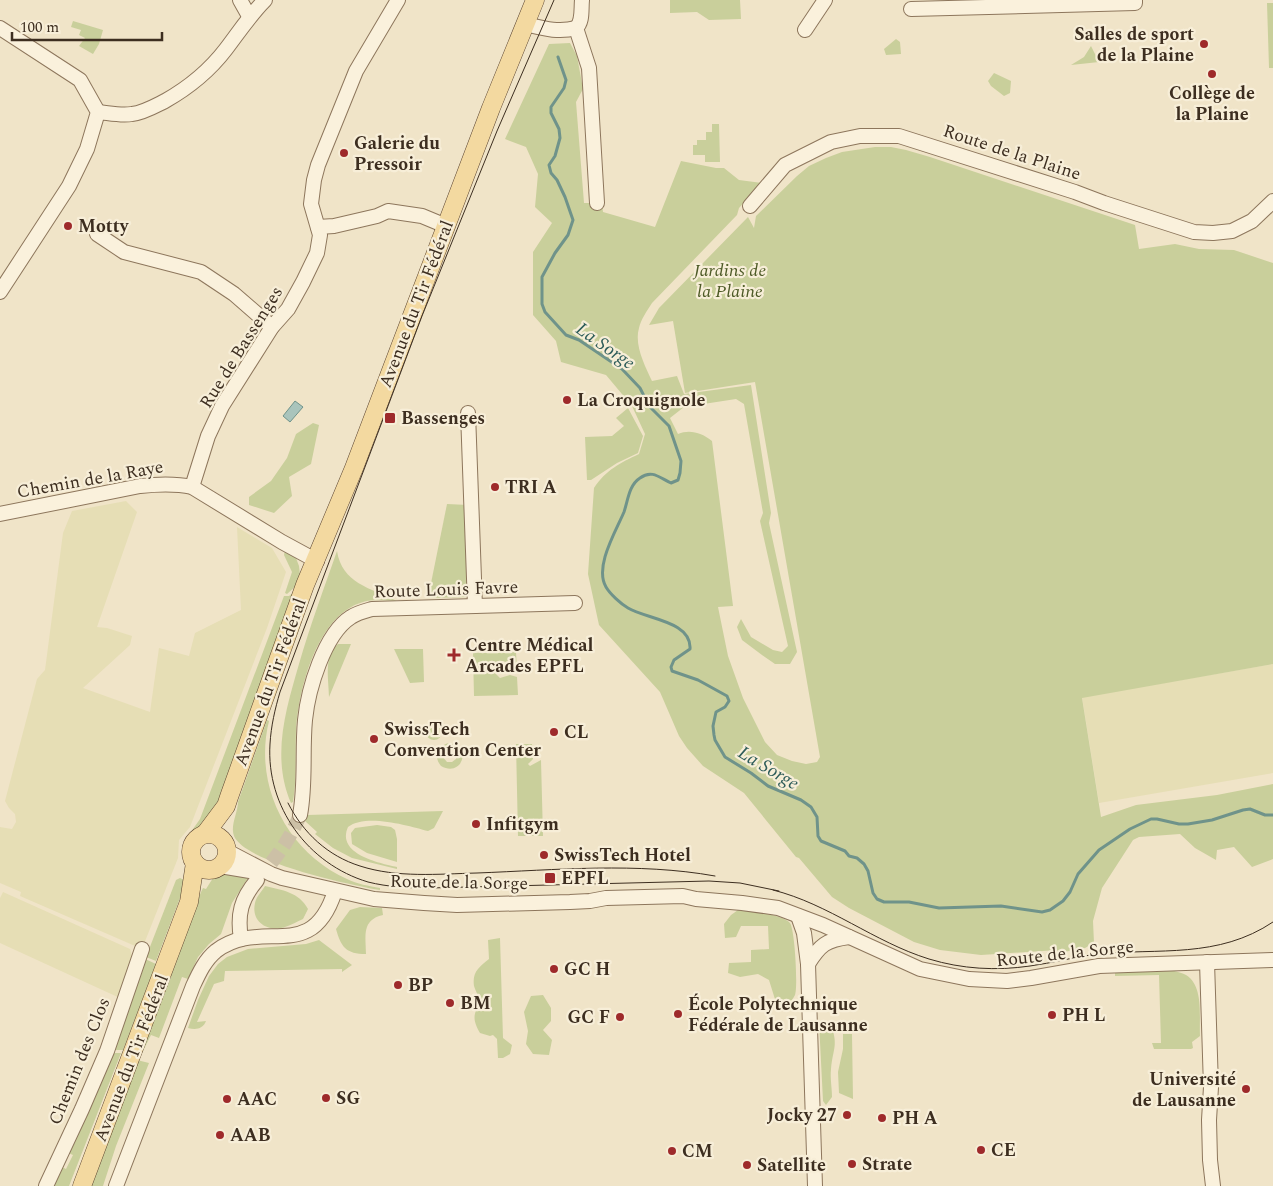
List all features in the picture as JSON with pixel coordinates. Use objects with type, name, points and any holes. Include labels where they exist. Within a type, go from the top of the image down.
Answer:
[{"type":"main road","name":"Avenue du Tir Fédéral","points":[[82,1186],[189,902],[216,858],[226,806],[305,586],[354,468],[491,108],[535,0]]},
{"type":"main road","name":"Avenue du Tir Fédéral","points":[[216,858],[191,854],[192,845],[197,838],[205,834],[226,806]]},
{"type":"main road","points":[[205,834],[214,834],[216,858]]},
{"type":"street","points":[[240,0],[249,16]]},
{"type":"street","points":[[98,112],[134,114],[155,106],[190,85],[226,49],[249,16],[265,0]]},
{"type":"street","name":"Rue de Bassenges","points":[[192,487],[208,436],[222,406],[272,327],[288,309],[317,253],[320,235],[311,204],[318,165],[356,71],[398,0]]},
{"type":"street","points":[[525,24],[548,30],[570,30],[576,28],[580,25],[582,0]]},
{"type":"street","points":[[805,30],[825,0]]},
{"type":"street","points":[[911,9],[1136,3],[1135,0]]},
{"type":"street","points":[[0,28],[80,80],[98,112],[87,149],[69,186],[0,292]]},
{"type":"street","points":[[576,28],[589,68],[597,203]]},
{"type":"street","name":"Route de la Plaine","points":[[750,206],[785,165],[831,142],[860,136],[898,136],[1076,192],[1194,232],[1213,234],[1232,231],[1252,221],[1273,200]]},
{"type":"street","points":[[318,227],[334,226],[377,216],[388,211],[422,216],[446,226]]},
{"type":"street","points":[[97,234],[124,252],[201,272],[234,294],[272,327]]},
{"type":"street","points":[[468,413],[475,606]]},
{"type":"street","name":"Chemin de la Raye","points":[[0,514],[159,483],[176,484],[192,487],[317,561]]},
{"type":"street","name":"Route Louis Favre","points":[[300,815],[304,779],[305,720],[309,699],[325,652],[333,636],[343,623],[360,612],[372,610],[575,603]]},
{"type":"street","name":"Route de la Sorge","points":[[216,858],[336,891],[374,899],[449,904],[590,901],[608,905],[680,903],[696,899],[720,900],[778,908],[823,924],[920,969],[969,979],[1007,980],[1031,978],[1096,966],[1273,960]]},
{"type":"street","points":[[241,939],[238,923],[239,914],[248,890],[257,880]]},
{"type":"street","points":[[116,1186],[190,991],[206,960],[233,941],[260,936],[282,937],[310,930],[325,916],[336,891]]},
{"type":"street","points":[[798,916],[804,933],[808,964],[815,1186]]},
{"type":"street","points":[[808,964],[815,952],[826,942],[849,937]]},
{"type":"street","name":"Chemin des Clos","points":[[46,1186],[107,1051],[142,949]]},
{"type":"street","points":[[1206,962],[1211,1087],[1209,1120],[1210,1160],[1213,1186]]},
{"type":"shaded area","points":[[126,501],[137,512],[97,627],[107,628],[132,636],[130,645],[83,688],[150,712],[159,648],[189,656],[195,633],[241,610],[237,527],[272,548],[286,572],[267,628],[190,827],[179,840],[178,858],[142,949],[20,896],[21,892],[0,883],[0,827],[12,829],[16,822],[15,814],[5,801],[37,679],[45,670],[63,533],[72,511]]},
{"type":"shaded area","points":[[1273,664],[1273,773],[1099,803],[1082,697]]},
{"type":"shaded area","points":[[3,892],[130,949],[132,965],[122,999],[0,943],[0,898]]},
{"type":"green space","points":[[670,0],[740,0],[741,19],[709,20],[697,12],[670,13]]},
{"type":"green space","points":[[1267,3],[1273,3],[1273,68],[1269,68]]},
{"type":"green space","points":[[73,21],[103,30],[99,44],[93,54],[79,46],[85,38],[79,35],[81,30],[71,27]]},
{"type":"green space","points":[[896,39],[900,42],[901,54],[886,55],[884,49]]},
{"type":"green space","name":"Jardins de la Plaine","points":[[570,43],[577,56],[583,89],[576,102],[584,203],[602,203],[603,212],[655,227],[681,161],[724,168],[739,180],[762,183],[739,208],[737,215],[652,303],[640,325],[638,341],[641,355],[652,381],[677,376],[684,394],[751,385],[771,513],[769,523],[797,652],[790,664],[775,664],[762,655],[742,640],[737,627],[741,619],[751,637],[773,650],[782,652],[788,646],[760,521],[763,513],[744,404],[736,399],[684,407],[670,418],[678,434],[696,433],[712,441],[733,606],[718,607],[728,656],[743,698],[765,742],[777,755],[792,761],[806,764],[817,762],[820,757],[755,382],[685,393],[673,321],[649,325],[659,308],[748,217],[754,228],[756,216],[809,166],[842,152],[875,147],[891,147],[930,157],[1135,225],[1139,249],[1175,244],[1199,249],[1234,250],[1273,263],[1273,664],[1082,698],[1101,817],[1136,805],[1217,795],[1273,784],[1273,859],[1252,867],[1234,847],[1217,850],[1216,860],[1195,848],[1180,834],[1139,837],[1133,840],[1102,888],[1093,921],[1094,943],[1085,948],[1058,953],[1057,950],[981,955],[940,950],[914,942],[832,897],[799,858],[796,857],[744,793],[703,766],[687,748],[679,736],[660,692],[599,625],[588,574],[594,488],[603,476],[639,454],[645,434],[632,406],[606,375],[561,362],[556,341],[533,315],[533,252],[552,223],[535,207],[538,174],[526,147],[505,139],[549,44]]},
{"type":"green space","points":[[1091,46],[1099,62],[1071,65],[1084,57]]},
{"type":"green space","points":[[994,73],[1011,81],[1010,93],[1004,96],[991,86],[988,81]]},
{"type":"green space","points":[[712,124],[719,124],[720,162],[705,162],[705,155],[693,155],[693,145],[697,145],[697,140],[706,140],[706,132],[712,132]]},
{"type":"green space","points":[[628,408],[643,436],[638,453],[617,463],[591,480],[587,480],[585,437],[612,436],[624,426],[616,418]]},
{"type":"green space","points":[[313,423],[319,425],[311,464],[289,477],[292,496],[274,513],[249,505],[249,497],[271,481],[287,458],[296,434]]},
{"type":"green space","points":[[447,504],[468,505],[471,597],[428,598]]},
{"type":"green space","points":[[285,550],[296,558],[300,575],[296,586],[287,594],[285,593],[292,572],[284,555]]},
{"type":"green space","points":[[337,551],[340,562],[351,577],[367,588],[397,601],[376,600],[363,602],[347,610],[322,637],[306,674],[301,694],[296,730],[294,793],[293,802],[291,803],[285,786],[282,768],[281,751],[285,716],[303,650]]},
{"type":"green space","points":[[294,592],[215,813],[204,829],[195,834],[190,841],[186,839],[200,819],[284,596],[289,596]]},
{"type":"green space","points":[[338,644],[351,644],[329,697],[330,655]]},
{"type":"green space","points":[[394,649],[423,649],[424,682],[410,683]]},
{"type":"green space","points":[[516,652],[517,671],[512,671],[508,663],[503,661],[498,662],[495,673],[500,678],[510,675],[517,677],[518,695],[474,696],[473,653]]},
{"type":"green space","points":[[267,720],[269,721],[265,745],[266,769],[271,792],[280,814],[292,834],[307,852],[326,867],[351,881],[380,888],[380,890],[324,878],[278,864],[243,846],[234,836],[233,828],[238,802]]},
{"type":"green space","points":[[434,724],[440,726],[442,732],[440,738],[434,740],[428,738],[426,732],[428,726]]},
{"type":"green space","points":[[445,744],[456,745],[463,755],[459,765],[454,768],[448,769],[441,766],[437,759],[439,749]],"holes":[[[449,746],[455,747],[458,752],[456,759],[452,762],[447,762],[442,756],[443,750]]]},
{"type":"green space","points":[[516,744],[532,744],[533,759],[528,764],[530,766],[541,760],[543,836],[518,836]]},
{"type":"green space","points":[[443,811],[434,828],[428,831],[376,821],[365,821],[348,827],[346,836],[348,844],[353,850],[370,860],[397,867],[397,869],[352,858],[333,848],[315,834],[317,832],[305,821],[307,815]]},
{"type":"green space","points":[[377,825],[391,827],[395,830],[397,862],[367,853],[352,844],[351,833],[355,828]]},
{"type":"green space","points":[[225,873],[249,876],[232,903],[221,934],[198,957],[188,979],[182,977],[159,1038],[151,1035],[141,1055],[139,1055],[201,892],[203,888],[206,889],[213,878]]},
{"type":"green space","points":[[180,878],[184,880],[185,885],[156,961],[146,957],[176,880]]},
{"type":"green space","points":[[265,886],[290,893],[300,899],[308,909],[303,919],[281,928],[270,928],[260,923],[254,909],[258,896]]},
{"type":"green space","points":[[360,907],[382,908],[383,915],[376,917],[368,925],[366,930],[366,954],[354,953],[345,948],[340,941],[336,929],[350,910]]},
{"type":"green space","points":[[738,910],[774,915],[790,923],[795,947],[796,990],[792,1000],[783,1007],[778,1009],[769,980],[758,974],[740,977],[728,973],[729,963],[751,962],[751,950],[769,949],[768,926],[741,926],[736,937],[725,938],[724,924]]},
{"type":"green space","points":[[500,938],[503,1038],[512,1045],[510,1054],[503,1058],[498,1058],[497,1039],[493,1035],[480,1033],[477,1027],[475,1014],[478,995],[474,986],[475,973],[489,959],[488,940]]},
{"type":"green space","points":[[319,940],[352,965],[342,972],[342,969],[225,971],[224,981],[214,984],[197,1022],[206,1021],[205,1024],[199,1028],[188,1028],[209,976],[218,964],[227,957],[248,949],[306,944]]},
{"type":"green space","points":[[143,958],[156,964],[123,1050],[113,1050]]},
{"type":"green space","points":[[1174,971],[1186,975],[1196,986],[1199,1002],[1200,1036],[1192,1042],[1193,1048],[1191,1049],[1154,1049],[1152,1043],[1161,1043],[1159,975],[1115,976],[1115,972]]},
{"type":"green space","points":[[543,995],[551,1008],[551,1021],[543,1030],[552,1040],[549,1055],[533,1054],[526,1044],[528,1031],[524,1012],[531,996]]},
{"type":"green space","points":[[819,1022],[830,1022],[835,1042],[831,1072],[832,1097],[826,1105],[823,1101]]},
{"type":"green space","points":[[843,1034],[852,1034],[853,1099],[839,1093],[838,1072],[843,1049]]},
{"type":"green space","points":[[111,1053],[121,1053],[69,1186],[51,1186],[60,1166],[66,1169],[73,1155],[66,1152]]},
{"type":"green space","points":[[137,1060],[149,1063],[116,1146],[103,1186],[89,1186]]},
{"type":"water","points":[[295,401],[303,407],[290,422],[283,416]]},
{"type":"waterway","name":"La Sorge","points":[[558,57],[566,80],[564,88],[551,107],[551,113],[559,129],[560,138],[555,156],[549,165],[551,173],[557,180],[565,197],[573,220],[568,235],[555,253],[542,277],[542,304],[545,312],[566,335],[579,340],[622,369],[640,388],[649,406],[669,426],[681,461],[678,480],[671,483],[656,475],[648,474],[644,475],[633,485],[604,559],[603,579],[610,593],[625,606],[636,612],[666,622],[684,632],[689,640],[690,649],[674,660],[671,667],[672,671],[698,680],[727,696],[729,701],[725,707],[716,712],[713,726],[715,740],[725,757],[768,786],[801,800],[811,807],[817,817],[818,836],[821,841],[845,851],[849,856],[857,858],[864,864],[868,871],[873,893],[877,899],[884,902],[909,902],[939,908],[1001,906],[1042,912],[1050,910],[1063,901],[1070,892],[1078,874],[1099,850],[1130,829],[1151,819],[1188,824],[1212,820],[1250,809],[1265,815],[1273,815]]},
{"type":"tunnel","points":[[258,879],[282,849],[300,815]]},
{"type":"tram line","points":[[554,0],[497,131],[422,316],[280,692],[270,744],[275,790],[283,811],[295,830],[310,847],[327,862],[346,873],[376,884],[429,888],[709,881],[740,883],[779,891]]},
{"type":"tram line","points":[[288,803],[301,824],[327,850],[348,862],[374,870],[403,874],[433,874],[626,868],[656,869],[715,876]]},
{"type":"tram line","points":[[773,890],[813,904],[909,952],[954,965],[992,969],[1017,968],[1097,954],[1188,950],[1209,947],[1231,942],[1252,934],[1273,922]]},
{"type":"place","name":"Salles de sport de la Plaine","points":[[1204,44]]},
{"type":"place","name":"Collège de la Plaine","points":[[1212,74]]},
{"type":"place","name":"Galerie du Pressoir","points":[[344,153]]},
{"type":"place","name":"Motty","points":[[68,226]]},
{"type":"place","name":"La Croquignole","points":[[567,400]]},
{"type":"place","name":"Bassenges","points":[[390,418]]},
{"type":"place","name":"TRI A","points":[[495,487]]},
{"type":"place","name":"Centre Médical Arcades EPFL","points":[[454,655]]},
{"type":"place","name":"CL","points":[[554,732]]},
{"type":"place","name":"SwissTech Convention Center","points":[[374,739]]},
{"type":"place","name":"Infitgym","points":[[476,824]]},
{"type":"place","name":"SwissTech Hotel","points":[[544,855]]},
{"type":"place","name":"EPFL","points":[[550,878]]},
{"type":"place","name":"GC H","points":[[554,969]]},
{"type":"place","name":"BP","points":[[398,985]]},
{"type":"place","name":"BM","points":[[450,1003]]},
{"type":"place","name":"École Polytechnique Fédérale de Lausanne","points":[[678,1014]]},
{"type":"place","name":"PH L","points":[[1052,1015]]},
{"type":"place","name":"GC F","points":[[620,1017]]},
{"type":"place","name":"Université de Lausanne","points":[[1246,1089]]},
{"type":"place","name":"SG","points":[[326,1098]]},
{"type":"place","name":"AAC","points":[[227,1099]]},
{"type":"place","name":"Jocky 27","points":[[847,1115]]},
{"type":"place","name":"PH A","points":[[882,1118]]},
{"type":"place","name":"AAB","points":[[220,1135]]},
{"type":"place","name":"CE","points":[[981,1150]]},
{"type":"place","name":"CM","points":[[672,1151]]},
{"type":"place","name":"Strate","points":[[852,1164]]},
{"type":"place","name":"Satellite","points":[[747,1165]]}]
